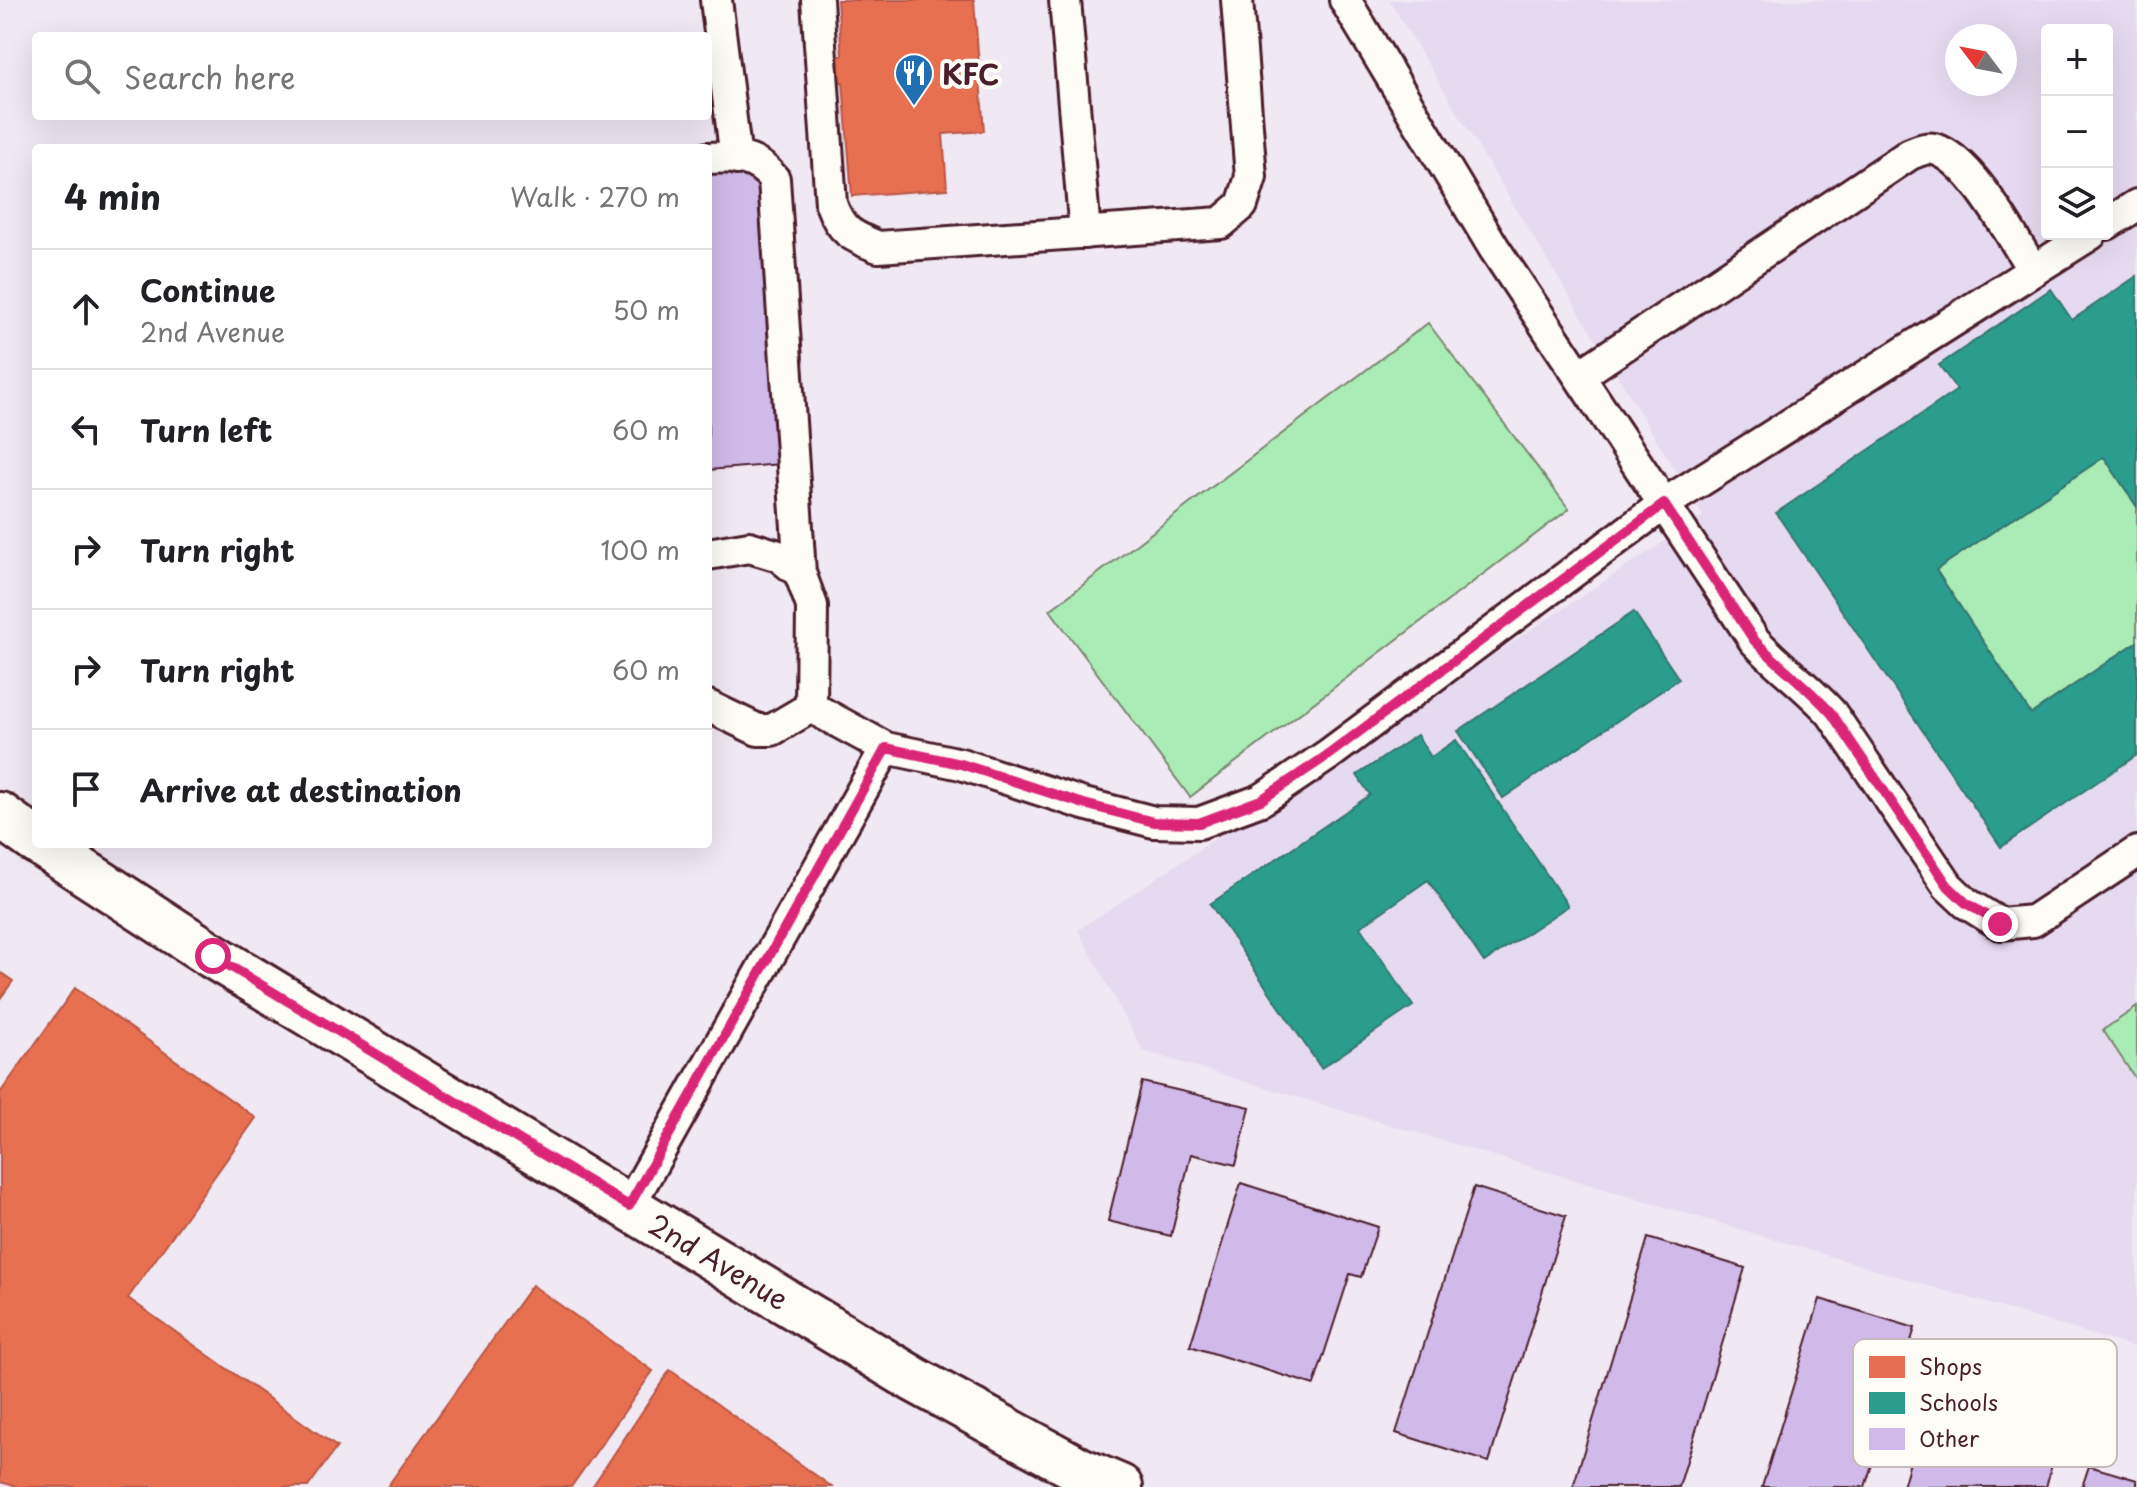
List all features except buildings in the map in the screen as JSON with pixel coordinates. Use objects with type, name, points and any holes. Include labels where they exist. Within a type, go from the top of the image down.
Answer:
[{"type":"street","name":"2nd Avenue","points":[[0,815],[32,838]]},
{"type":"street","name":"2nd Avenue","points":[[47,848],[213,956],[915,1380],[1080,1470],[1120,1487]]},
{"type":"lane","points":[[716,0],[722,158],[748,158],[759,162],[774,179],[800,573],[812,606],[811,707]]},
{"type":"lane","points":[[817,0],[831,204],[837,222],[851,236],[878,247],[1221,223],[1242,205],[1251,177],[1237,0]]},
{"type":"lane","points":[[1065,0],[1085,233]]},
{"type":"lane","points":[[1345,0],[1494,248],[1754,640],[1832,714],[1948,886],[1984,917],[2000,924],[2033,921],[2137,852]]},
{"type":"lane","points":[[1579,376],[1910,154],[1924,148],[1935,149],[1968,171],[2033,270]]},
{"type":"lane","points":[[2113,220],[2137,205]]},
{"type":"lane","points":[[811,707],[886,748],[961,764],[1084,804],[1154,822],[1199,823],[1261,800],[1328,755],[1664,504],[2081,240]]},
{"type":"lane","points":[[712,553],[749,547],[779,556],[800,573]]},
{"type":"lane","points":[[712,708],[758,730],[772,730],[811,707]]},
{"type":"lane","points":[[629,1206],[886,748]]},
{"type":"shaded area","points":[[1389,0],[2137,0],[2137,1348],[2117,1342],[2117,1339],[2107,1339],[1143,1051],[1078,930],[1703,516]]},
{"type":"green space","points":[[1428,323],[1569,509],[1190,797],[1050,610]]},
{"type":"green space","points":[[2104,457],[2137,507],[2137,642],[2031,714],[1936,570]]},
{"type":"green space","points":[[2137,1007],[2137,1081],[2103,1030]]},
{"type":"place","name":"KFC","points":[[914,107]]},
{"type":"route","points":[[213,956],[629,1206],[886,748],[961,764],[1084,804],[1154,822],[1199,823],[1261,800],[1328,755],[1664,504],[1754,640],[1832,714],[1948,886],[1984,917],[2000,924]]}]
